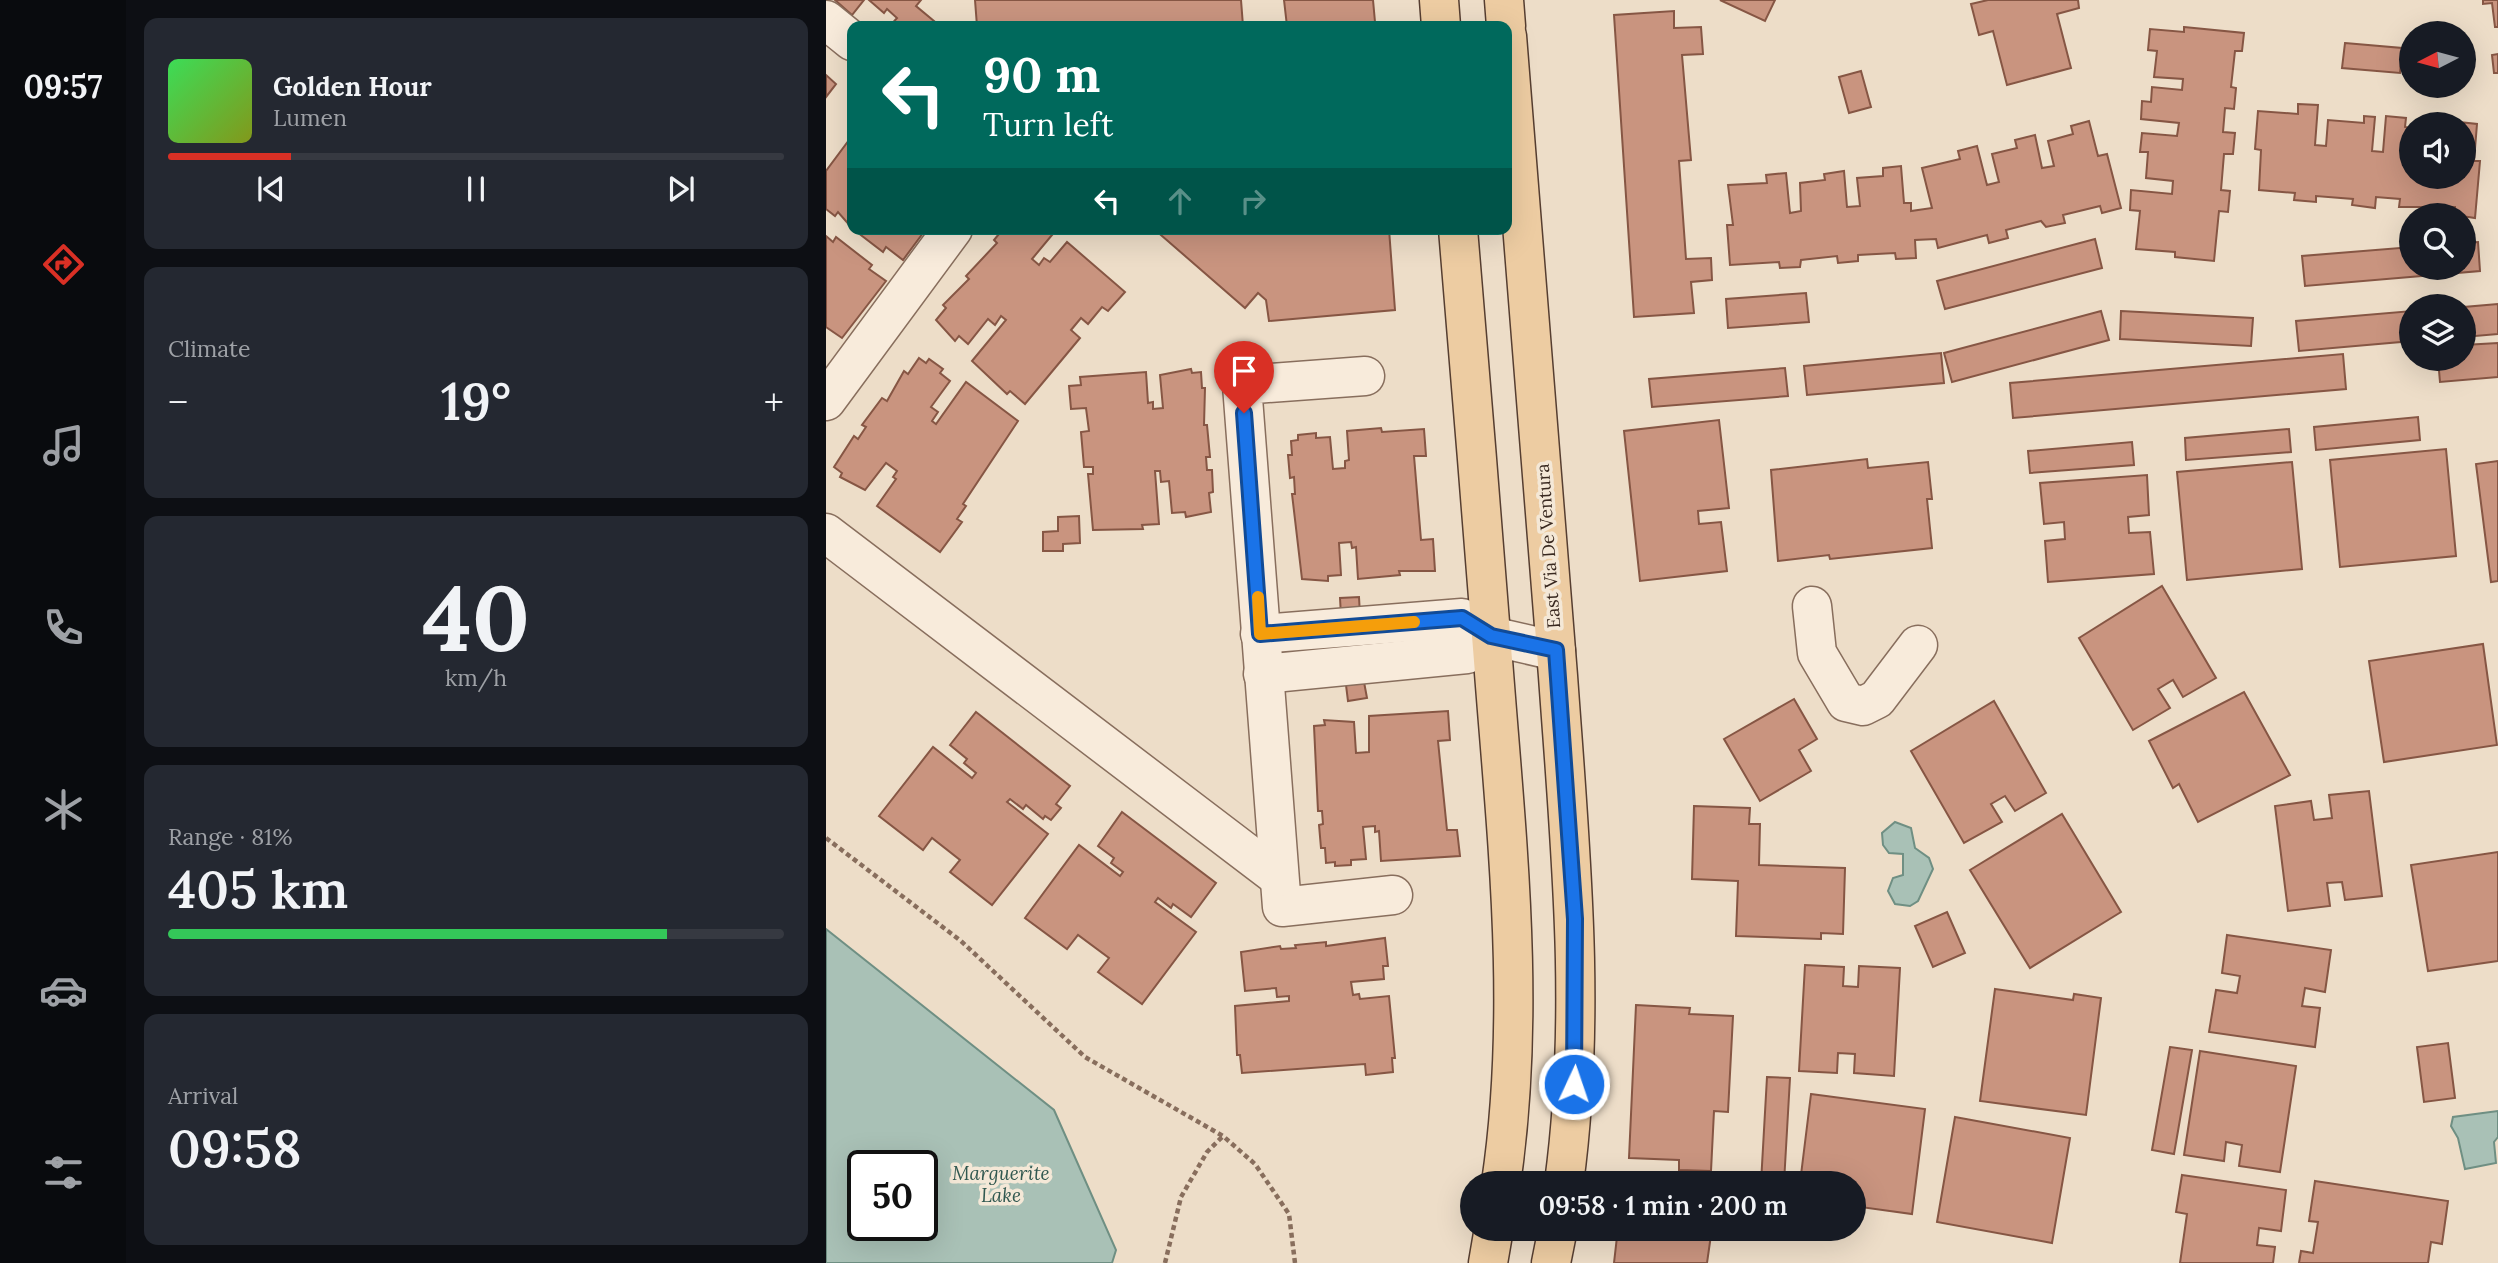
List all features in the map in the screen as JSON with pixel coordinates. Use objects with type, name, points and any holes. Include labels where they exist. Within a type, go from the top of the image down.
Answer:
[{"type":"main road","points":[[1439,0],[1441,21]]},
{"type":"main road","points":[[1504,0],[1506,21]]},
{"type":"main road","name":"East Via De Ventura","points":[[1512,99],[1556,650],[1576,947],[1572,1111],[1565,1171]]},
{"type":"main road","points":[[1458,235],[1514,952],[1511,1095],[1502,1171]]},
{"type":"main road","points":[[1488,1263],[1492,1241]]},
{"type":"main road","points":[[1551,1263],[1555,1241]]},
{"type":"street","points":[[826,20],[847,37]]},
{"type":"street","points":[[826,401],[949,235]]},
{"type":"street","points":[[1365,376],[1242,385],[1282,907],[1393,895]]},
{"type":"street","points":[[826,533],[1278,877]]},
{"type":"street","points":[[1812,606],[1817,653],[1846,702],[1863,706],[1877,699],[1918,645]]},
{"type":"street","points":[[1260,634],[1462,618],[1491,636],[1556,650]]},
{"type":"street","points":[[1263,674],[1467,654],[1491,636]]},
{"type":"path","points":[[826,838],[961,941],[1085,1057],[1223,1136],[1255,1164],[1289,1214],[1295,1263]]},
{"type":"path","points":[[1165,1263],[1181,1197],[1207,1152],[1223,1136]]},
{"type":"water","points":[[1895,822],[1911,828],[1915,848],[1929,858],[1933,869],[1918,901],[1910,906],[1895,904],[1888,891],[1893,878],[1903,875],[1903,854],[1889,853],[1883,845],[1882,833]]},
{"type":"water","name":"Marguerite Lake","points":[[826,929],[1054,1110],[1116,1250],[1112,1263],[826,1263]]},
{"type":"water","points":[[2498,1111],[2498,1137],[2494,1142],[2496,1163],[2465,1169],[2458,1138],[2451,1126],[2453,1117]]},
{"type":"building","points":[[835,0],[864,0],[852,15]]},
{"type":"building","points":[[869,0],[921,0],[916,6],[934,21],[894,21],[897,18],[887,9],[884,13]]},
{"type":"building","points":[[975,0],[1241,0],[1243,21],[977,21]]},
{"type":"building","points":[[1284,0],[1373,0],[1375,21],[1286,21]]},
{"type":"building","points":[[1720,0],[1775,0],[1765,21]]},
{"type":"building","points":[[1988,0],[2078,0],[2079,8],[2057,14],[2071,68],[2007,85],[1993,31],[1979,35],[1971,4]]},
{"type":"building","points":[[2483,0],[2498,0],[2498,27],[2495,27],[2492,3],[2483,4]]},
{"type":"building","points":[[1674,11],[1674,28],[1701,27],[1703,54],[1682,55],[1691,160],[1679,161],[1686,259],[1711,258],[1712,280],[1691,282],[1694,313],[1634,317],[1614,15]]},
{"type":"building","points":[[2184,27],[2244,33],[2242,51],[2235,51],[2231,87],[2236,88],[2234,109],[2225,108],[2223,132],[2235,133],[2233,154],[2224,154],[2221,190],[2230,191],[2228,212],[2219,211],[2214,261],[2175,257],[2175,252],[2136,249],[2140,211],[2130,210],[2131,190],[2172,194],[2173,181],[2146,178],[2148,152],[2140,152],[2142,133],[2177,136],[2179,123],[2141,119],[2142,101],[2151,102],[2152,87],[2182,90],[2183,79],[2154,77],[2157,51],[2148,50],[2150,29],[2184,32]]},
{"type":"building","points":[[2345,43],[2399,48],[2399,73],[2342,68]]},
{"type":"building","points":[[2498,54],[2498,73],[2494,73],[2492,55]]},
{"type":"building","points":[[1861,71],[1871,107],[1849,113],[1839,77]]},
{"type":"building","points":[[826,75],[836,84],[826,97]]},
{"type":"building","points":[[2298,104],[2318,105],[2315,145],[2326,146],[2328,120],[2364,123],[2364,116],[2375,117],[2372,151],[2383,152],[2386,116],[2399,117],[2399,189],[2476,189],[2476,161],[2480,161],[2476,207],[2476,203],[2400,203],[2400,199],[2376,197],[2375,208],[2352,205],[2353,199],[2316,196],[2316,202],[2294,200],[2295,193],[2259,190],[2261,150],[2255,149],[2258,111],[2298,114]]},
{"type":"building","points":[[2089,121],[2098,156],[2107,154],[2121,208],[2102,213],[2100,206],[2063,215],[2065,223],[2046,227],[2041,221],[2006,230],[2008,238],[1989,243],[1987,235],[1938,248],[1936,239],[1915,240],[1916,258],[1896,259],[1895,253],[1858,255],[1858,261],[1838,263],[1837,256],[1801,260],[1800,267],[1780,268],[1779,262],[1730,265],[1727,225],[1733,225],[1728,185],[1767,183],[1766,175],[1786,173],[1790,213],[1801,211],[1800,183],[1825,180],[1824,174],[1844,171],[1847,207],[1860,206],[1857,178],[1883,176],[1883,168],[1901,166],[1904,203],[1911,203],[1911,211],[1932,208],[1922,168],[1960,159],[1958,151],[1977,146],[1987,185],[1999,182],[1992,154],[2017,148],[2015,140],[2035,135],[2042,168],[2054,166],[2048,141],[2073,134],[2071,126]]},
{"type":"building","points":[[847,143],[847,222],[838,212],[835,216],[826,209],[826,171]]},
{"type":"building","points":[[861,235],[922,235],[903,260],[886,247],[883,252]]},
{"type":"building","points":[[998,235],[1052,235],[1032,259],[1039,265],[1044,258],[1050,262],[1067,242],[1125,292],[1108,311],[1102,307],[1088,324],[1081,318],[1071,330],[1080,338],[1025,404],[1010,391],[1007,394],[972,361],[1006,320],[1001,316],[995,325],[988,319],[968,344],[959,336],[955,341],[936,320],[946,308],[943,305],[969,279],[966,276],[997,243],[994,240]]},
{"type":"building","points":[[1161,235],[1389,235],[1395,310],[1269,321],[1266,300],[1258,293],[1245,308]]},
{"type":"building","points":[[826,236],[833,242],[836,237],[872,265],[869,269],[886,281],[842,338],[826,327]]},
{"type":"building","points":[[2095,239],[2102,268],[1945,309],[1937,281]]},
{"type":"building","points":[[2476,242],[2480,271],[2476,271]]},
{"type":"building","points":[[2399,248],[2399,278],[2305,286],[2302,256]]},
{"type":"building","points":[[1806,293],[1809,322],[1728,328],[1726,299]]},
{"type":"building","points":[[2498,304],[2498,334],[2476,336],[2476,306]]},
{"type":"building","points":[[2101,311],[2109,340],[1952,382],[1944,353]]},
{"type":"building","points":[[2121,311],[2253,318],[2251,346],[2120,339]]},
{"type":"building","points":[[2399,312],[2399,342],[2299,351],[2296,321]]},
{"type":"building","points":[[2498,343],[2498,377],[2440,382],[2439,371],[2476,371],[2476,344]]},
{"type":"building","points":[[1941,353],[1944,383],[1807,395],[1804,366]]},
{"type":"building","points":[[2343,354],[2346,389],[2013,418],[2010,383]]},
{"type":"building","points":[[919,358],[926,363],[929,359],[943,369],[940,373],[950,381],[931,407],[938,412],[932,421],[936,424],[966,382],[1018,421],[963,504],[966,506],[957,519],[962,522],[940,552],[877,506],[896,479],[893,477],[897,471],[886,463],[865,490],[840,477],[842,473],[834,467],[854,436],[858,439],[866,427],[862,425],[882,398],[887,401],[904,371],[908,374]]},
{"type":"building","points":[[1785,368],[1788,396],[1652,407],[1649,379]]},
{"type":"building","points":[[1191,369],[1192,373],[1201,372],[1202,388],[1205,388],[1204,425],[1207,425],[1210,457],[1206,457],[1207,470],[1212,470],[1213,492],[1209,493],[1211,512],[1186,517],[1185,512],[1172,513],[1169,481],[1161,482],[1160,471],[1155,471],[1159,524],[1142,525],[1143,529],[1093,530],[1088,474],[1093,474],[1093,467],[1084,467],[1081,432],[1089,431],[1086,408],[1071,409],[1069,386],[1081,385],[1080,377],[1146,372],[1148,403],[1153,402],[1153,409],[1163,408],[1160,375]]},
{"type":"building","points":[[2418,417],[2420,440],[2316,450],[2314,427]]},
{"type":"building","points":[[1719,420],[1729,508],[1698,511],[1699,524],[1721,522],[1727,571],[1640,581],[1624,431]]},
{"type":"building","points":[[1381,428],[1382,432],[1424,429],[1426,456],[1414,456],[1421,540],[1433,539],[1435,571],[1399,571],[1400,575],[1358,579],[1356,547],[1352,548],[1351,542],[1339,543],[1341,575],[1328,576],[1328,581],[1302,579],[1292,494],[1295,494],[1294,477],[1290,478],[1288,455],[1292,455],[1291,441],[1298,440],[1298,435],[1316,433],[1316,438],[1330,437],[1333,469],[1345,468],[1345,461],[1349,460],[1347,431]]},
{"type":"building","points":[[2289,429],[2291,452],[2186,460],[2185,438]]},
{"type":"building","points":[[2132,442],[2134,465],[2030,473],[2028,451]]},
{"type":"building","points":[[2446,449],[2456,556],[2340,567],[2330,460]]},
{"type":"building","points":[[1867,459],[1868,468],[1928,462],[1932,499],[1927,499],[1932,548],[1830,559],[1829,555],[1778,561],[1771,470]]},
{"type":"building","points":[[2498,461],[2498,581],[2491,582],[2476,464]]},
{"type":"building","points":[[2292,462],[2302,569],[2187,580],[2177,472]]},
{"type":"building","points":[[2147,475],[2149,515],[2128,517],[2129,533],[2150,532],[2154,574],[2048,582],[2045,541],[2065,539],[2064,522],[2044,524],[2040,483]]},
{"type":"building","points":[[1079,516],[1080,543],[1063,544],[1063,551],[1043,551],[1043,532],[1058,531],[1058,517]]},
{"type":"building","points":[[2162,586],[2216,678],[2183,697],[2173,680],[2158,689],[2170,708],[2133,730],[2079,638]]},
{"type":"building","points":[[1359,597],[1360,615],[1341,616],[1340,598]]},
{"type":"building","points":[[2483,644],[2497,745],[2384,762],[2369,661]]},
{"type":"building","points":[[1364,682],[1367,698],[1348,701],[1346,685]]},
{"type":"building","points":[[2244,692],[2290,775],[2198,822],[2179,784],[2173,788],[2149,741]]},
{"type":"building","points":[[1794,699],[1817,739],[1799,750],[1811,771],[1760,801],[1724,739]]},
{"type":"building","points":[[1994,701],[2046,793],[2015,811],[2005,796],[1991,804],[2002,822],[1964,843],[1911,751]]},
{"type":"building","points":[[1448,711],[1450,740],[1438,741],[1447,830],[1457,830],[1460,856],[1381,861],[1379,831],[1375,832],[1375,826],[1363,827],[1366,859],[1351,860],[1351,865],[1335,866],[1335,862],[1326,863],[1325,848],[1321,848],[1319,825],[1323,824],[1322,811],[1318,811],[1314,726],[1325,725],[1324,720],[1354,722],[1356,753],[1369,752],[1369,716]]},
{"type":"building","points":[[976,712],[1070,786],[1056,804],[1061,808],[1051,820],[1045,816],[1043,819],[1026,805],[1023,809],[1010,799],[1007,802],[1048,834],[992,905],[950,872],[960,860],[932,838],[923,850],[879,816],[933,747],[972,778],[976,773],[964,763],[967,759],[950,745]]},
{"type":"building","points":[[2369,791],[2382,896],[2345,900],[2342,882],[2327,883],[2330,906],[2288,911],[2275,806],[2311,801],[2314,820],[2332,818],[2329,795]]},
{"type":"building","points":[[1694,806],[1750,808],[1749,824],[1760,824],[1759,865],[1845,868],[1843,934],[1821,933],[1821,939],[1736,936],[1738,881],[1692,879]]},
{"type":"building","points":[[1122,812],[1216,883],[1191,917],[1173,904],[1171,908],[1158,898],[1155,902],[1196,932],[1142,1004],[1098,972],[1109,958],[1078,935],[1067,949],[1025,918],[1079,845],[1120,876],[1123,872],[1111,863],[1114,858],[1098,846]]},
{"type":"building","points":[[2062,814],[2121,912],[2030,968],[1970,870]]},
{"type":"building","points":[[2498,852],[2498,961],[2428,971],[2411,865]]},
{"type":"building","points":[[1947,912],[1965,953],[1933,967],[1915,926]]},
{"type":"building","points":[[2227,935],[2331,950],[2325,992],[2305,988],[2302,1006],[2320,1008],[2315,1047],[2209,1032],[2216,990],[2237,993],[2240,976],[2222,973]]},
{"type":"building","points":[[1385,938],[1388,966],[1383,966],[1384,979],[1351,982],[1353,995],[1359,994],[1360,999],[1389,996],[1395,1058],[1392,1058],[1393,1072],[1366,1075],[1365,1064],[1242,1073],[1240,1055],[1237,1055],[1235,1006],[1289,1001],[1289,996],[1277,997],[1276,988],[1245,991],[1241,952],[1280,946],[1281,949],[1296,948],[1295,945],[1326,942],[1326,946]]},
{"type":"building","points":[[1805,965],[1844,967],[1843,986],[1858,987],[1859,966],[1900,968],[1894,1076],[1854,1073],[1855,1054],[1838,1053],[1837,1073],[1799,1071]]},
{"type":"building","points":[[1995,989],[2073,1000],[2074,994],[2101,998],[2086,1115],[1980,1101]]},
{"type":"building","points":[[1636,1005],[1690,1008],[1689,1014],[1733,1016],[1728,1112],[1714,1111],[1711,1171],[1679,1170],[1679,1160],[1629,1158]]},
{"type":"building","points":[[2448,1043],[2455,1098],[2424,1102],[2417,1047]]},
{"type":"building","points":[[2170,1047],[2192,1050],[2174,1154],[2152,1150]]},
{"type":"building","points":[[2200,1051],[2296,1066],[2280,1172],[2239,1166],[2242,1145],[2226,1142],[2224,1161],[2184,1155]]},
{"type":"building","points":[[1767,1077],[1790,1078],[1785,1171],[1762,1171]]},
{"type":"building","points":[[1811,1094],[1925,1109],[1912,1214],[1866,1208],[1866,1171],[1801,1171]]},
{"type":"building","points":[[1955,1117],[2070,1138],[2052,1243],[1937,1222]]},
{"type":"building","points":[[2182,1175],[2286,1190],[2281,1231],[2259,1228],[2257,1245],[2275,1247],[2273,1263],[2180,1263],[2187,1214],[2176,1212]]},
{"type":"building","points":[[2315,1181],[2448,1201],[2442,1244],[2431,1242],[2428,1263],[2299,1263],[2301,1251],[2313,1253],[2318,1222],[2309,1221]]},
{"type":"building","points":[[1617,1241],[1710,1241],[1707,1263],[1614,1263]]},
{"type":"slow traffic","points":[[1258,597],[1260,634],[1414,622]]},
{"type":"route","points":[[1244,413],[1260,634],[1462,618],[1491,636],[1556,650],[1573,864],[1576,947],[1574,1084]]}]
